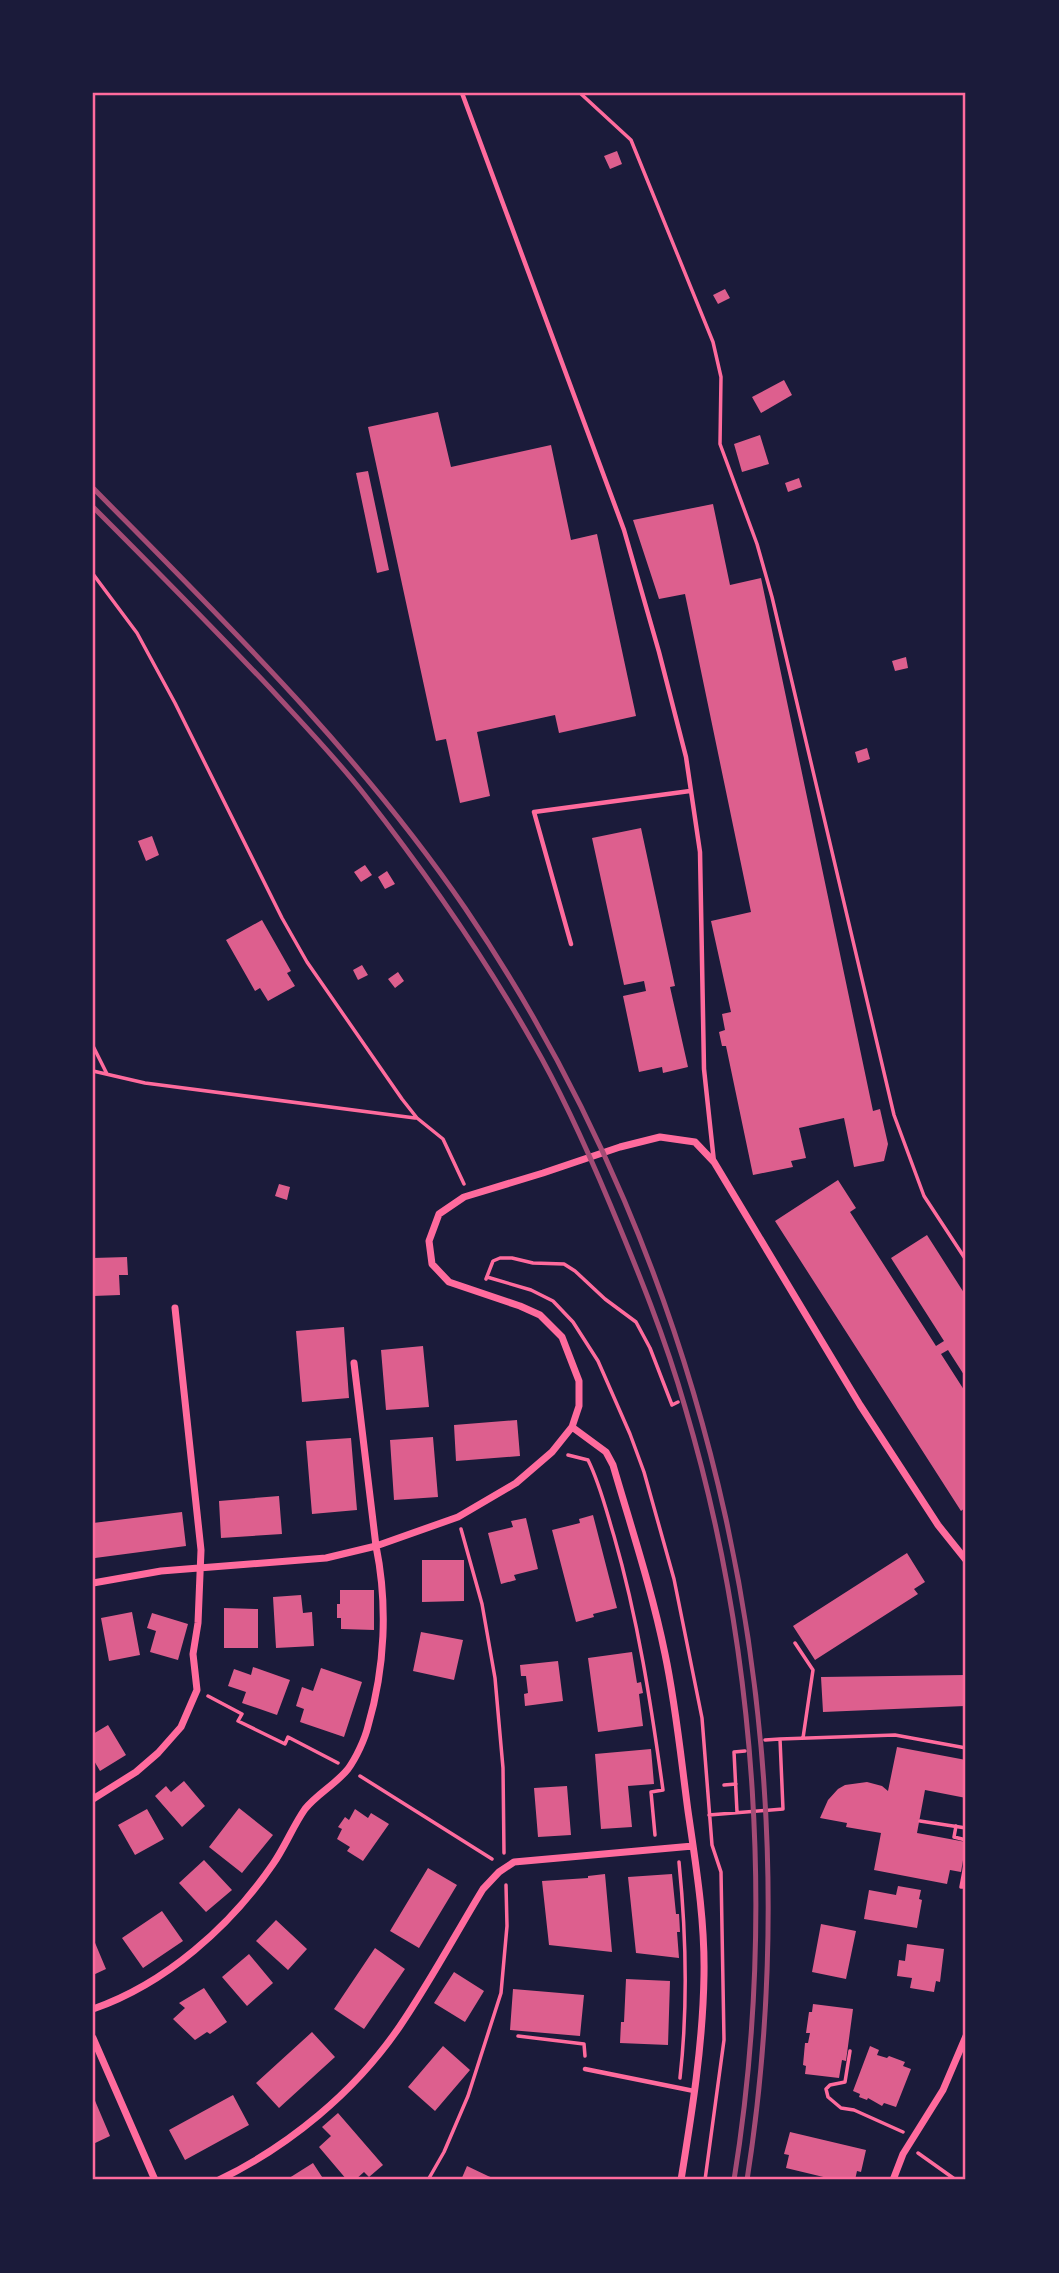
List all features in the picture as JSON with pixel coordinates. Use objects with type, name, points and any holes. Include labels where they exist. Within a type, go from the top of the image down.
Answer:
[{"type":"street","points":[[93,1583],[161,1572],[326,1558],[376,1546],[458,1517],[516,1483],[552,1452],[572,1427],[579,1406],[579,1381],[562,1337],[540,1315],[449,1282],[432,1264],[429,1241],[439,1214],[464,1197],[620,1147],[660,1137],[695,1142],[714,1162],[860,1405],[937,1525],[966,1560]]},
{"type":"street","points":[[93,1799],[99,1798],[136,1772],[158,1753],[181,1727],[197,1690],[193,1654],[198,1623],[201,1550],[175,1308]]},
{"type":"street","points":[[93,2009],[115,2001],[160,1975],[192,1952],[236,1909],[272,1865],[306,1808],[349,1769],[368,1728],[380,1672],[384,1620],[382,1575],[376,1546],[354,1363]]},
{"type":"street","points":[[572,1427],[606,1452],[613,1465],[647,1578],[666,1656],[702,1912],[704,1973],[696,2092],[681,2180]]},
{"type":"street","points":[[219,2180],[252,2164],[293,2136],[365,2069],[398,2029],[483,1889],[499,1872],[514,1862],[693,1846]]},
{"type":"street","points":[[893,2180],[908,2145],[943,2090],[966,2036]]},
{"type":"street","points":[[93,2038],[155,2180]]},
{"type":"lane","points":[[462,93],[624,530],[686,757],[700,852],[704,1069],[714,1162]]},
{"type":"lane","points":[[571,944],[534,812],[690,790]]},
{"type":"lane","points":[[585,2069],[696,2092]]},
{"type":"path","points":[[580,93],[631,140],[713,342],[721,377],[720,444],[757,544],[772,597],[894,1115],[924,1196],[966,1260]]},
{"type":"path","points":[[93,574],[137,633],[307,962],[417,1118],[443,1139],[470,1195]]},
{"type":"path","points":[[93,1046],[107,1074]]},
{"type":"path","points":[[93,1071],[145,1083],[417,1118]]},
{"type":"path","points":[[490,1270],[493,1261],[512,1258],[533,1263],[564,1264],[575,1271],[605,1299],[636,1322],[650,1348],[672,1405],[678,1402]]},
{"type":"path","points":[[552,1452],[588,1460],[596,1476],[624,1572],[651,1704],[663,1790],[651,1792],[658,1863],[678,1861],[680,1869],[684,1970],[683,2051],[679,2089]]},
{"type":"path","points":[[428,2180],[444,2152],[468,2096],[501,1993],[508,1926],[503,1768],[495,1678],[482,1604],[458,1517]]},
{"type":"path","points":[[796,1643],[813,1670],[803,1738]]},
{"type":"path","points":[[765,1740],[905,1736],[966,1748]]},
{"type":"path","points":[[709,1815],[783,1809],[780,1739]]},
{"type":"path","points":[[737,1812],[734,1752],[745,1751]]},
{"type":"path","points":[[724,1785],[736,1784]]},
{"type":"path","points":[[920,1821],[966,1828]]},
{"type":"path","points":[[956,1826],[954,1838],[966,1840]]},
{"type":"path","points":[[966,1860],[961,1887],[966,1888]]},
{"type":"path","points":[[518,2036],[584,2044],[585,2069]]},
{"type":"path","points":[[850,2050],[845,2082],[830,2085],[826,2089],[828,2097],[841,2108],[853,2110],[914,2136]]},
{"type":"path","points":[[966,2101],[966,2116]]},
{"type":"path","points":[[908,2145],[956,2180]]},
{"type":"building","points":[[617,151],[622,164],[610,169],[604,156]]},
{"type":"building","points":[[725,289],[730,298],[718,304],[713,295]]},
{"type":"building","points":[[784,380],[792,395],[761,413],[752,397]]},
{"type":"building","points":[[438,412],[451,467],[551,445],[571,540],[597,534],[636,716],[559,733],[555,715],[477,732],[490,796],[460,803],[446,739],[436,741],[368,427]]},
{"type":"building","points":[[760,435],[769,464],[742,472],[734,444]]},
{"type":"building","points":[[368,471],[389,570],[377,573],[356,473]]},
{"type":"building","points":[[799,478],[802,487],[788,492],[785,483]]},
{"type":"building","points":[[713,504],[730,585],[761,578],[873,1111],[880,1109],[888,1144],[884,1161],[854,1167],[844,1118],[799,1128],[806,1158],[791,1161],[793,1167],[753,1175],[726,1046],[722,1046],[719,1032],[725,1030],[722,1014],[731,1012],[711,921],[751,912],[685,594],[659,599],[633,520]]},
{"type":"building","points":[[906,657],[908,668],[895,671],[892,661]]},
{"type":"building","points":[[867,748],[870,759],[858,763],[855,752]]},
{"type":"building","points":[[641,828],[675,986],[670,987],[688,1067],[663,1073],[662,1067],[639,1072],[623,996],[646,991],[644,981],[624,985],[592,838]]},
{"type":"building","points":[[152,836],[159,855],[146,861],[138,841]]},
{"type":"building","points":[[365,865],[372,875],[361,882],[354,872]]},
{"type":"building","points":[[387,871],[395,884],[385,889],[378,877]]},
{"type":"building","points":[[262,920],[291,971],[287,973],[295,986],[268,1001],[260,988],[255,991],[226,940]]},
{"type":"building","points":[[362,965],[368,975],[358,980],[353,970]]},
{"type":"building","points":[[398,972],[404,981],[395,988],[388,979]]},
{"type":"building","points":[[838,1180],[856,1208],[850,1212],[936,1346],[944,1341],[891,1258],[927,1235],[966,1296],[966,1378],[948,1350],[941,1354],[966,1393],[966,1507],[961,1511],[775,1221]]},
{"type":"building","points":[[279,1184],[290,1187],[287,1200],[275,1196]]},
{"type":"building","points":[[127,1257],[128,1275],[119,1275],[120,1295],[93,1296],[93,1258]]},
{"type":"building","points":[[344,1327],[349,1398],[302,1402],[296,1331]]},
{"type":"building","points":[[423,1346],[429,1407],[386,1410],[381,1350]]},
{"type":"building","points":[[517,1420],[520,1456],[456,1461],[454,1425]]},
{"type":"building","points":[[433,1437],[438,1497],[394,1500],[390,1440]]},
{"type":"building","points":[[351,1438],[357,1510],[312,1514],[306,1441]]},
{"type":"building","points":[[279,1496],[282,1534],[221,1538],[219,1501]]},
{"type":"building","points":[[182,1512],[186,1546],[95,1558],[93,1523]]},
{"type":"building","points":[[593,1515],[617,1608],[576,1622],[552,1530],[580,1523],[579,1519]]},
{"type":"building","points":[[526,1518],[538,1569],[514,1575],[516,1580],[501,1584],[488,1533],[513,1527],[511,1521]]},
{"type":"building","points":[[907,1553],[925,1582],[914,1589],[918,1594],[815,1660],[793,1626]]},
{"type":"building","points":[[422,1560],[464,1560],[464,1601],[422,1602]]},
{"type":"building","points":[[340,1590],[374,1590],[374,1630],[341,1629],[341,1618],[337,1618]]},
{"type":"building","points":[[301,1595],[303,1613],[312,1612],[314,1646],[276,1648],[273,1597]]},
{"type":"building","points":[[224,1608],[258,1609],[258,1648],[224,1648]]},
{"type":"building","points":[[132,1612],[140,1655],[109,1661],[101,1618]]},
{"type":"building","points":[[152,1613],[188,1624],[178,1660],[150,1652],[156,1631],[147,1628]]},
{"type":"building","points":[[421,1632],[463,1640],[454,1680],[413,1671]]},
{"type":"building","points":[[632,1652],[637,1683],[641,1682],[643,1693],[639,1694],[643,1726],[598,1732],[588,1658]]},
{"type":"building","points":[[558,1661],[563,1701],[525,1706],[524,1694],[528,1693],[526,1676],[521,1676],[520,1665]]},
{"type":"building","points":[[253,1667],[290,1680],[277,1715],[242,1703],[246,1692],[228,1686],[234,1669],[251,1675]]},
{"type":"building","points":[[321,1668],[362,1682],[344,1737],[300,1722],[304,1709],[296,1706],[302,1687],[313,1691]]},
{"type":"building","points":[[965,1675],[965,1706],[823,1712],[821,1677]]},
{"type":"building","points":[[108,1725],[126,1755],[100,1771],[93,1759],[93,1734]]},
{"type":"building","points":[[897,1747],[966,1760],[966,1798],[925,1790],[917,1833],[966,1842],[961,1872],[950,1870],[947,1884],[874,1870],[881,1833],[846,1827],[847,1823],[820,1818],[828,1800],[845,1785],[867,1782],[882,1786],[888,1791]]},
{"type":"building","points":[[651,1749],[654,1784],[628,1786],[632,1827],[601,1829],[595,1754]]},
{"type":"building","points":[[184,1781],[205,1806],[182,1827],[155,1796],[166,1786],[171,1792]]},
{"type":"building","points":[[567,1786],[571,1835],[538,1837],[534,1788]]},
{"type":"building","points":[[239,1808],[273,1835],[242,1873],[209,1847]]},
{"type":"building","points":[[147,1809],[164,1839],[135,1855],[118,1825]]},
{"type":"building","points":[[355,1809],[368,1818],[371,1813],[389,1824],[363,1861],[347,1851],[350,1847],[337,1839],[342,1829],[338,1827],[345,1817],[349,1820]]},
{"type":"building","points":[[204,1860],[232,1890],[206,1912],[179,1883]]},
{"type":"building","points":[[428,1868],[457,1885],[419,1948],[390,1931]]},
{"type":"building","points":[[605,1874],[612,1952],[549,1945],[542,1881]]},
{"type":"building","points":[[672,1874],[676,1914],[679,1914],[679,1958],[636,1953],[628,1877]]},
{"type":"building","points":[[898,1886],[921,1890],[917,1928],[864,1919],[869,1890],[896,1895]]},
{"type":"building","points":[[162,1911],[183,1941],[143,1968],[122,1938]]},
{"type":"building","points":[[276,1920],[307,1949],[288,1970],[256,1941]]},
{"type":"building","points":[[821,1924],[856,1931],[846,1979],[812,1972]]},
{"type":"building","points":[[93,1938],[106,1969],[93,1975]]},
{"type":"building","points":[[907,1944],[944,1949],[940,1982],[936,1981],[934,1992],[910,1988],[912,1978],[897,1976],[899,1960],[905,1961]]},
{"type":"building","points":[[375,1948],[405,1969],[364,2029],[334,2009]]},
{"type":"building","points":[[249,1954],[273,1983],[247,2006],[222,1977]]},
{"type":"building","points":[[454,1972],[484,1991],[465,2022],[434,2003]]},
{"type":"building","points":[[626,1979],[670,1981],[668,2045],[620,2043]]},
{"type":"building","points":[[204,1988],[227,2022],[210,2034],[207,2032],[195,2040],[173,2019],[185,2008],[179,2003]]},
{"type":"building","points":[[513,1989],[584,1995],[580,2036],[510,2030]]},
{"type":"building","points":[[813,2004],[853,2009],[846,2061],[842,2060],[839,2078],[805,2074],[805,2043],[808,2043],[810,2033],[806,2033]]},
{"type":"building","points":[[312,2032],[335,2057],[279,2108],[256,2083]]},
{"type":"building","points":[[443,2046],[470,2070],[435,2111],[408,2087]]},
{"type":"building","points":[[870,2046],[879,2050],[877,2055],[905,2062],[903,2066],[911,2069],[896,2107],[884,2103],[882,2106],[868,2098],[859,2097],[860,2094],[853,2091]]},
{"type":"building","points":[[233,2095],[249,2125],[185,2160],[169,2130]]},
{"type":"building","points":[[93,2096],[110,2136],[93,2144]]},
{"type":"building","points":[[338,2113],[383,2165],[369,2177],[364,2172],[355,2180],[347,2180],[319,2147],[331,2136],[322,2127]]},
{"type":"building","points":[[790,2132],[866,2150],[861,2172],[857,2171],[855,2180],[836,2180],[786,2168],[789,2155],[784,2154]]},
{"type":"building","points":[[313,2163],[324,2180],[286,2180]]},
{"type":"building","points":[[467,2166],[488,2176],[498,2180],[461,2180]]},
{"type":"railway","points":[[93,488],[288,690],[381,796],[424,851],[465,908],[552,1050],[624,1200],[682,1356],[726,1517],[754,1682],[767,1848],[765,2014],[747,2180]]},
{"type":"railway","points":[[93,507],[330,753],[432,884],[494,978],[554,1082],[592,1163],[650,1304],[685,1407],[710,1500],[729,1596],[743,1693],[752,1791],[756,1889],[754,1987],[747,2084],[734,2180]]}]
